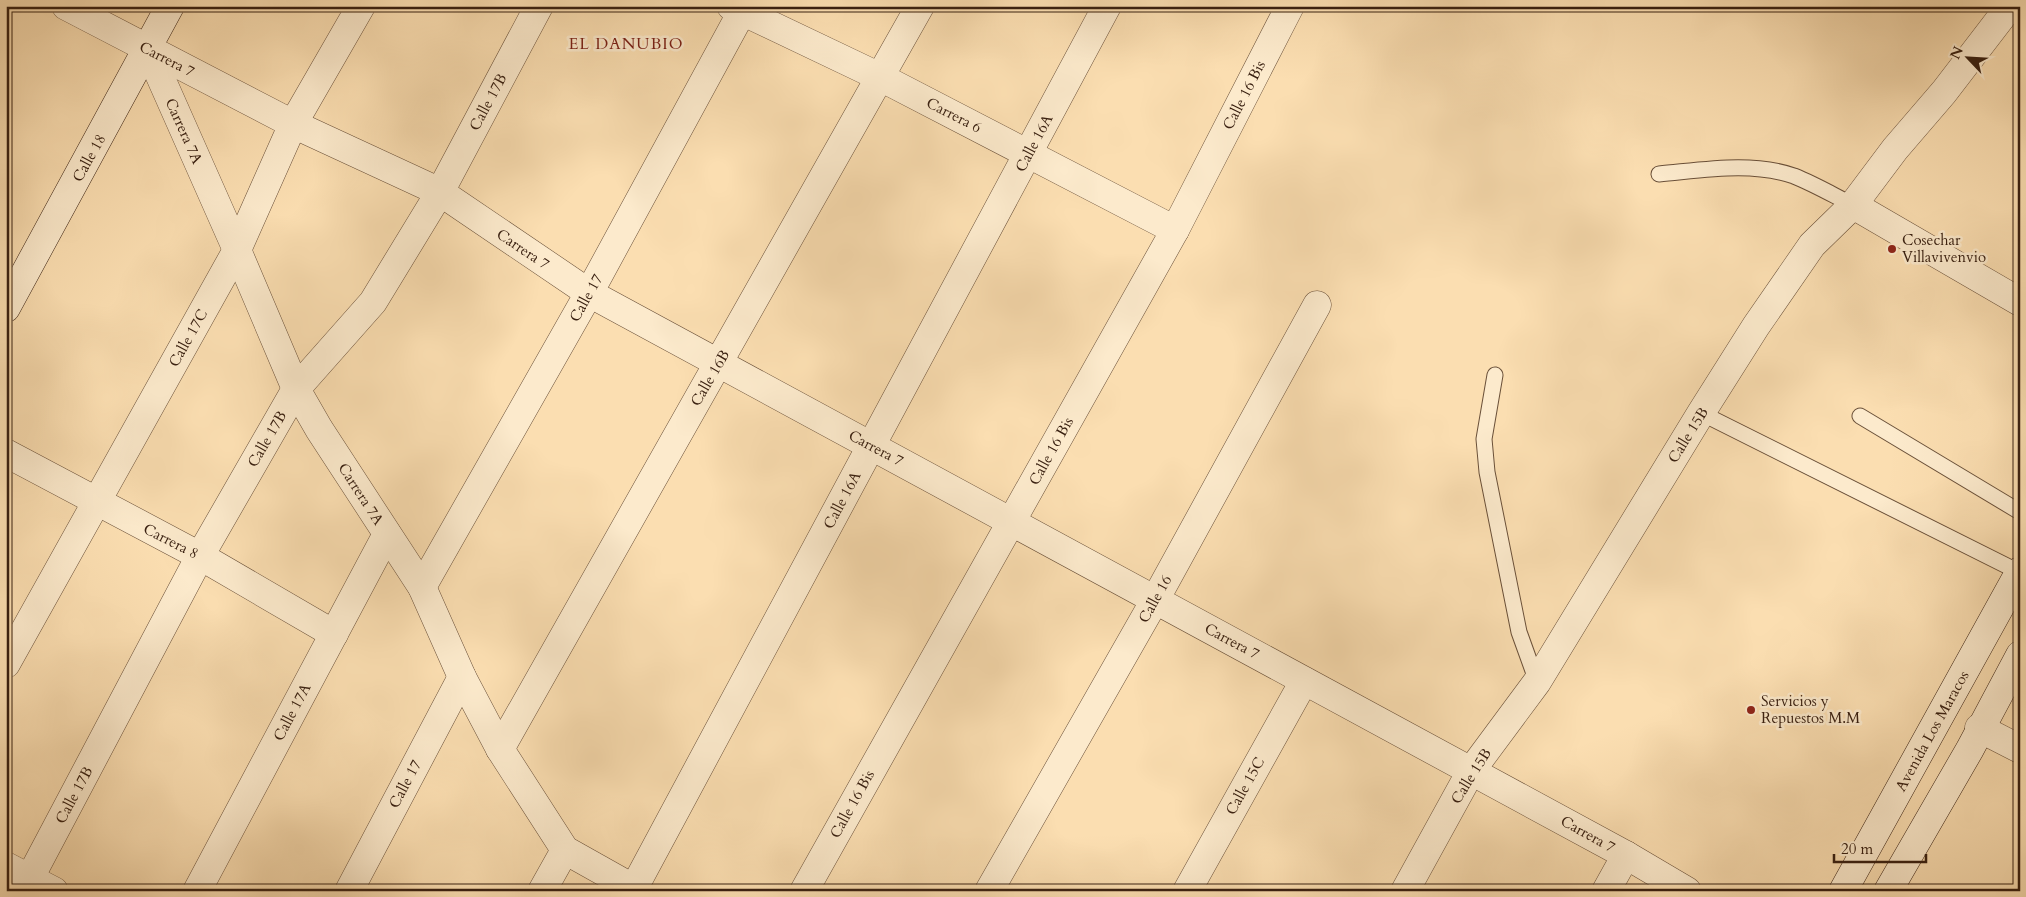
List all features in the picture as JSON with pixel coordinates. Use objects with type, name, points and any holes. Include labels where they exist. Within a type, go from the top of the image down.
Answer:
[{"type":"street","name":"Carrera 7","points":[[66,6],[293,124],[440,192],[589,293],[1626,855],[1687,891]]},
{"type":"street","name":"Calle 18","points":[[6,308],[170,6]]},
{"type":"street","name":"Calle 17C","points":[[6,664],[237,250],[293,124],[361,6]]},
{"type":"street","name":"Calle 17B","points":[[20,878],[200,556],[296,389],[373,302],[440,192],[540,6]]},
{"type":"street","name":"Calle 16B","points":[[500,749],[920,6]]},
{"type":"street","name":"Calle 16A","points":[[636,890],[1107,6]]},
{"type":"street","name":"Calle 16 Bis","points":[[804,891],[1175,230],[1290,6]]},
{"type":"street","name":"Calle 15B","points":[[1405,891],[1471,771],[1537,682],[1756,326],[1812,245],[1853,205],[1895,149],[1944,92],[2010,6]]},
{"type":"street","name":"Carrera 6","points":[[739,8],[880,77],[1175,230]]},
{"type":"street","name":"Calle 17","points":[[422,587],[589,293],[739,8]]},
{"type":"street","name":"Carrera 7A","points":[[148,49],[296,389],[422,587],[462,677],[500,749],[565,850],[636,890]]},
{"type":"street","points":[[1853,205],[2020,302]]},
{"type":"street","name":"Calle 16","points":[[989,891],[1155,600],[1317,305]]},
{"type":"street","name":"Carrera 8","points":[[6,453],[96,503],[200,556],[334,634]]},
{"type":"street","name":"Calle 17A","points":[[197,891],[387,534]]},
{"type":"street","name":"Avenida Los Maracos","points":[[1843,891],[2019,571]]},
{"type":"street","points":[[1888,891],[1970,749],[1979,728],[2020,655]]},
{"type":"street","name":"Calle 17","points":[[349,891],[462,677]]},
{"type":"street","name":"Calle 15C","points":[[1187,891],[1304,681]]},
{"type":"street","points":[[1979,728],[2020,750]]},
{"type":"street","points":[[542,891],[565,850]]},
{"type":"street","points":[[1606,891],[1626,855]]},
{"type":"street","points":[[20,878],[54,891]]},
{"type":"lane","points":[[1659,174],[1744,167],[1793,176],[1853,205]]},
{"type":"lane","points":[[1495,375],[1484,439],[1488,472],[1519,632],[1537,682]]},
{"type":"lane","points":[[1701,413],[2019,571]]},
{"type":"lane","points":[[1860,416],[2020,512]]},
{"type":"place","name":"Cosechar Villavivenvio","points":[[1892,249]]},
{"type":"place","name":"Servicios y Repuestos M.M","points":[[1751,710]]},
{"type":"district","name":"EL DANUBIO","points":[[626,43]]}]
